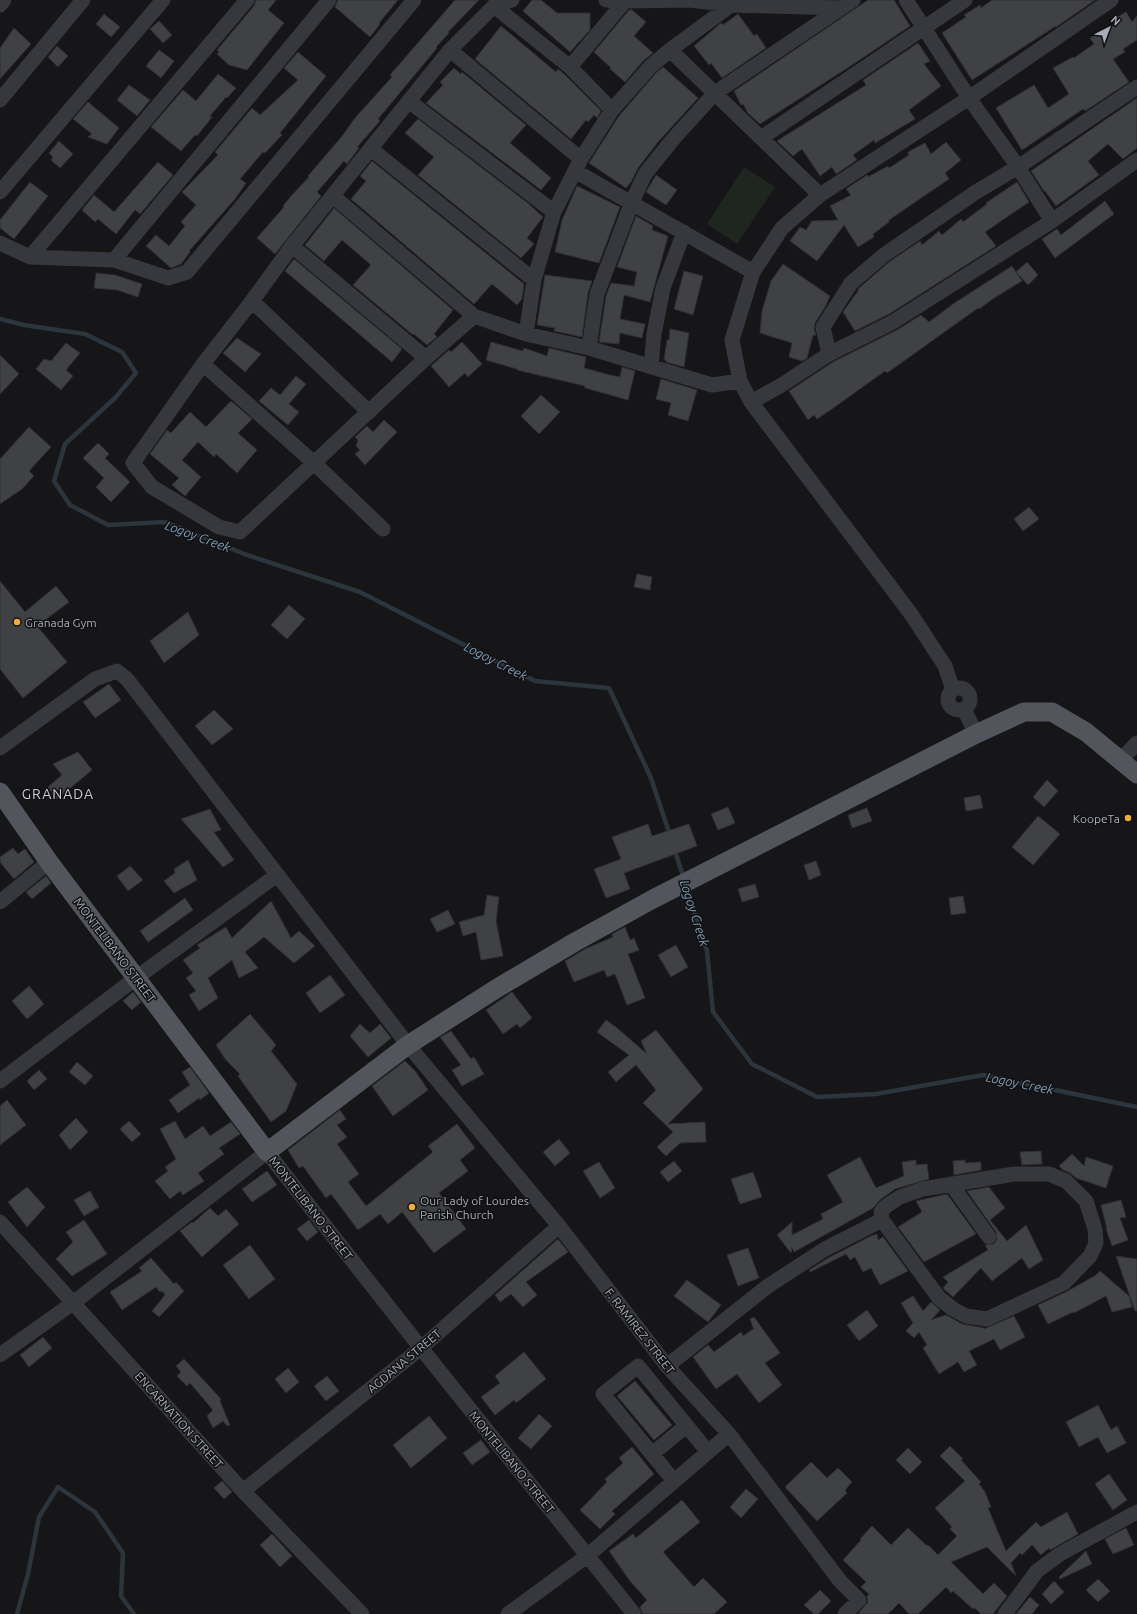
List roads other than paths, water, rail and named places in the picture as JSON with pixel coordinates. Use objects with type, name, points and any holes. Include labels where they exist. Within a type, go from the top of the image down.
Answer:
[{"type":"main road","points":[[267,1152],[408,1046],[499,987],[575,942],[653,899],[976,734],[1024,712],[1052,712],[1086,732],[1137,774]]},
{"type":"main road","name":"MONTELIBANO STREET","points":[[0,792],[49,862],[267,1152]]},
{"type":"street","points":[[0,5],[4,0]]},
{"type":"street","points":[[0,100],[83,0]]},
{"type":"street","points":[[0,192],[163,0]]},
{"type":"street","points":[[30,257],[247,0]]},
{"type":"street","points":[[114,260],[330,0]]},
{"type":"street","points":[[0,243],[30,257],[114,260],[168,278],[187,272],[414,0]]},
{"type":"street","points":[[474,316],[426,358],[240,532],[219,527],[152,487],[133,463],[203,364],[292,246],[410,102],[450,50],[494,6],[512,0]]},
{"type":"street","points":[[606,0],[690,0],[731,5],[847,4]]},
{"type":"street","points":[[906,0],[969,98],[1018,167],[1052,221]]},
{"type":"street","points":[[761,138],[965,0]]},
{"type":"street","points":[[976,734],[964,709],[969,705],[970,696],[966,691],[959,688],[953,690],[945,666],[911,614],[751,402],[740,381],[732,340],[753,272],[782,228],[820,195],[969,98],[1111,0]]},
{"type":"street","points":[[570,67],[625,1]]},
{"type":"street","points":[[589,348],[597,294],[632,202],[645,174],[674,138],[715,93],[847,4]]},
{"type":"street","points":[[526,334],[534,280],[554,212],[578,165],[612,110],[650,67],[670,50],[731,5]]},
{"type":"street","points":[[494,6],[570,67],[612,110]]},
{"type":"street","points":[[450,50],[578,165],[632,202],[753,272]]},
{"type":"street","points":[[670,50],[820,195]]},
{"type":"street","points":[[830,354],[823,327],[851,283],[884,255],[976,192],[1018,167],[1137,87]]},
{"type":"street","points":[[410,102],[554,212]]},
{"type":"street","points":[[371,149],[534,280]]},
{"type":"street","points":[[751,402],[780,386],[830,354],[893,322],[1052,221],[1137,160]]},
{"type":"street","points":[[333,196],[474,316],[526,334],[589,348],[712,385],[740,381]]},
{"type":"street","points":[[651,367],[654,334],[663,288],[684,232]]},
{"type":"street","points":[[292,246],[426,358]]},
{"type":"street","points":[[252,301],[369,412]]},
{"type":"street","points":[[203,364],[314,463],[383,529]]},
{"type":"street","name":"F. RAMIREZ STREET","points":[[0,748],[95,679],[117,671],[127,679],[408,1046],[559,1226],[667,1366],[729,1434],[840,1581],[859,1600],[845,1614]]},
{"type":"street","points":[[1121,760],[1137,743]]},
{"type":"street","points":[[0,902],[49,862]]},
{"type":"street","points":[[0,1081],[136,978],[277,875]]},
{"type":"street","points":[[0,1355],[73,1303],[267,1152]]},
{"type":"street","name":"MONTELIBANO STREET","points":[[267,1152],[421,1348],[634,1614]]},
{"type":"street","points":[[1014,1174],[1049,1174],[1066,1181],[1086,1201],[1095,1229],[1096,1243],[1090,1256],[1064,1283],[988,1319],[966,1316],[953,1309],[939,1298],[882,1220],[881,1212],[886,1206],[900,1197],[923,1189],[1014,1174]]},
{"type":"street","points":[[951,1184],[989,1237]]},
{"type":"street","points":[[667,1366],[768,1286],[825,1249],[882,1220]]},
{"type":"street","name":"ENCARNATION STREET","points":[[0,1222],[243,1491],[362,1614]]},
{"type":"street","name":"AGDANA STREET","points":[[243,1491],[421,1348],[559,1226]]},
{"type":"street","points":[[674,1481],[603,1394],[638,1366],[708,1452]]},
{"type":"street","points":[[652,1454],[686,1426]]},
{"type":"street","points":[[508,1614],[587,1556],[729,1434]]},
{"type":"street","points":[[1004,1614],[1037,1571],[1060,1554],[1137,1512]]},
{"type":"waterway","name":"Logoy Creek","points":[[0,319],[24,325],[85,334],[122,352],[136,373],[115,398],[65,444],[54,481],[70,505],[108,525],[165,522],[247,555],[360,592],[535,681],[609,688],[651,778],[670,835]]},
{"type":"waterway","name":"Logoy Creek","points":[[674,848],[684,879]]},
{"type":"waterway","name":"Logoy Creek","points":[[686,886],[707,951],[713,1012],[752,1064],[817,1097],[876,1094],[983,1075],[1137,1107]]},
{"type":"waterway","points":[[17,1614],[28,1574],[39,1517],[58,1487],[95,1512],[123,1553],[121,1596],[134,1614]]},
{"type":"place","name":"Granada Gym","points":[[17,622]]},
{"type":"place","name":"KoopeTa","points":[[1128,818]]},
{"type":"place","name":"Our Lady of Lourdes Parish Church","points":[[412,1207]]},
{"type":"district","name":"GRANADA","points":[[58,794]]}]
